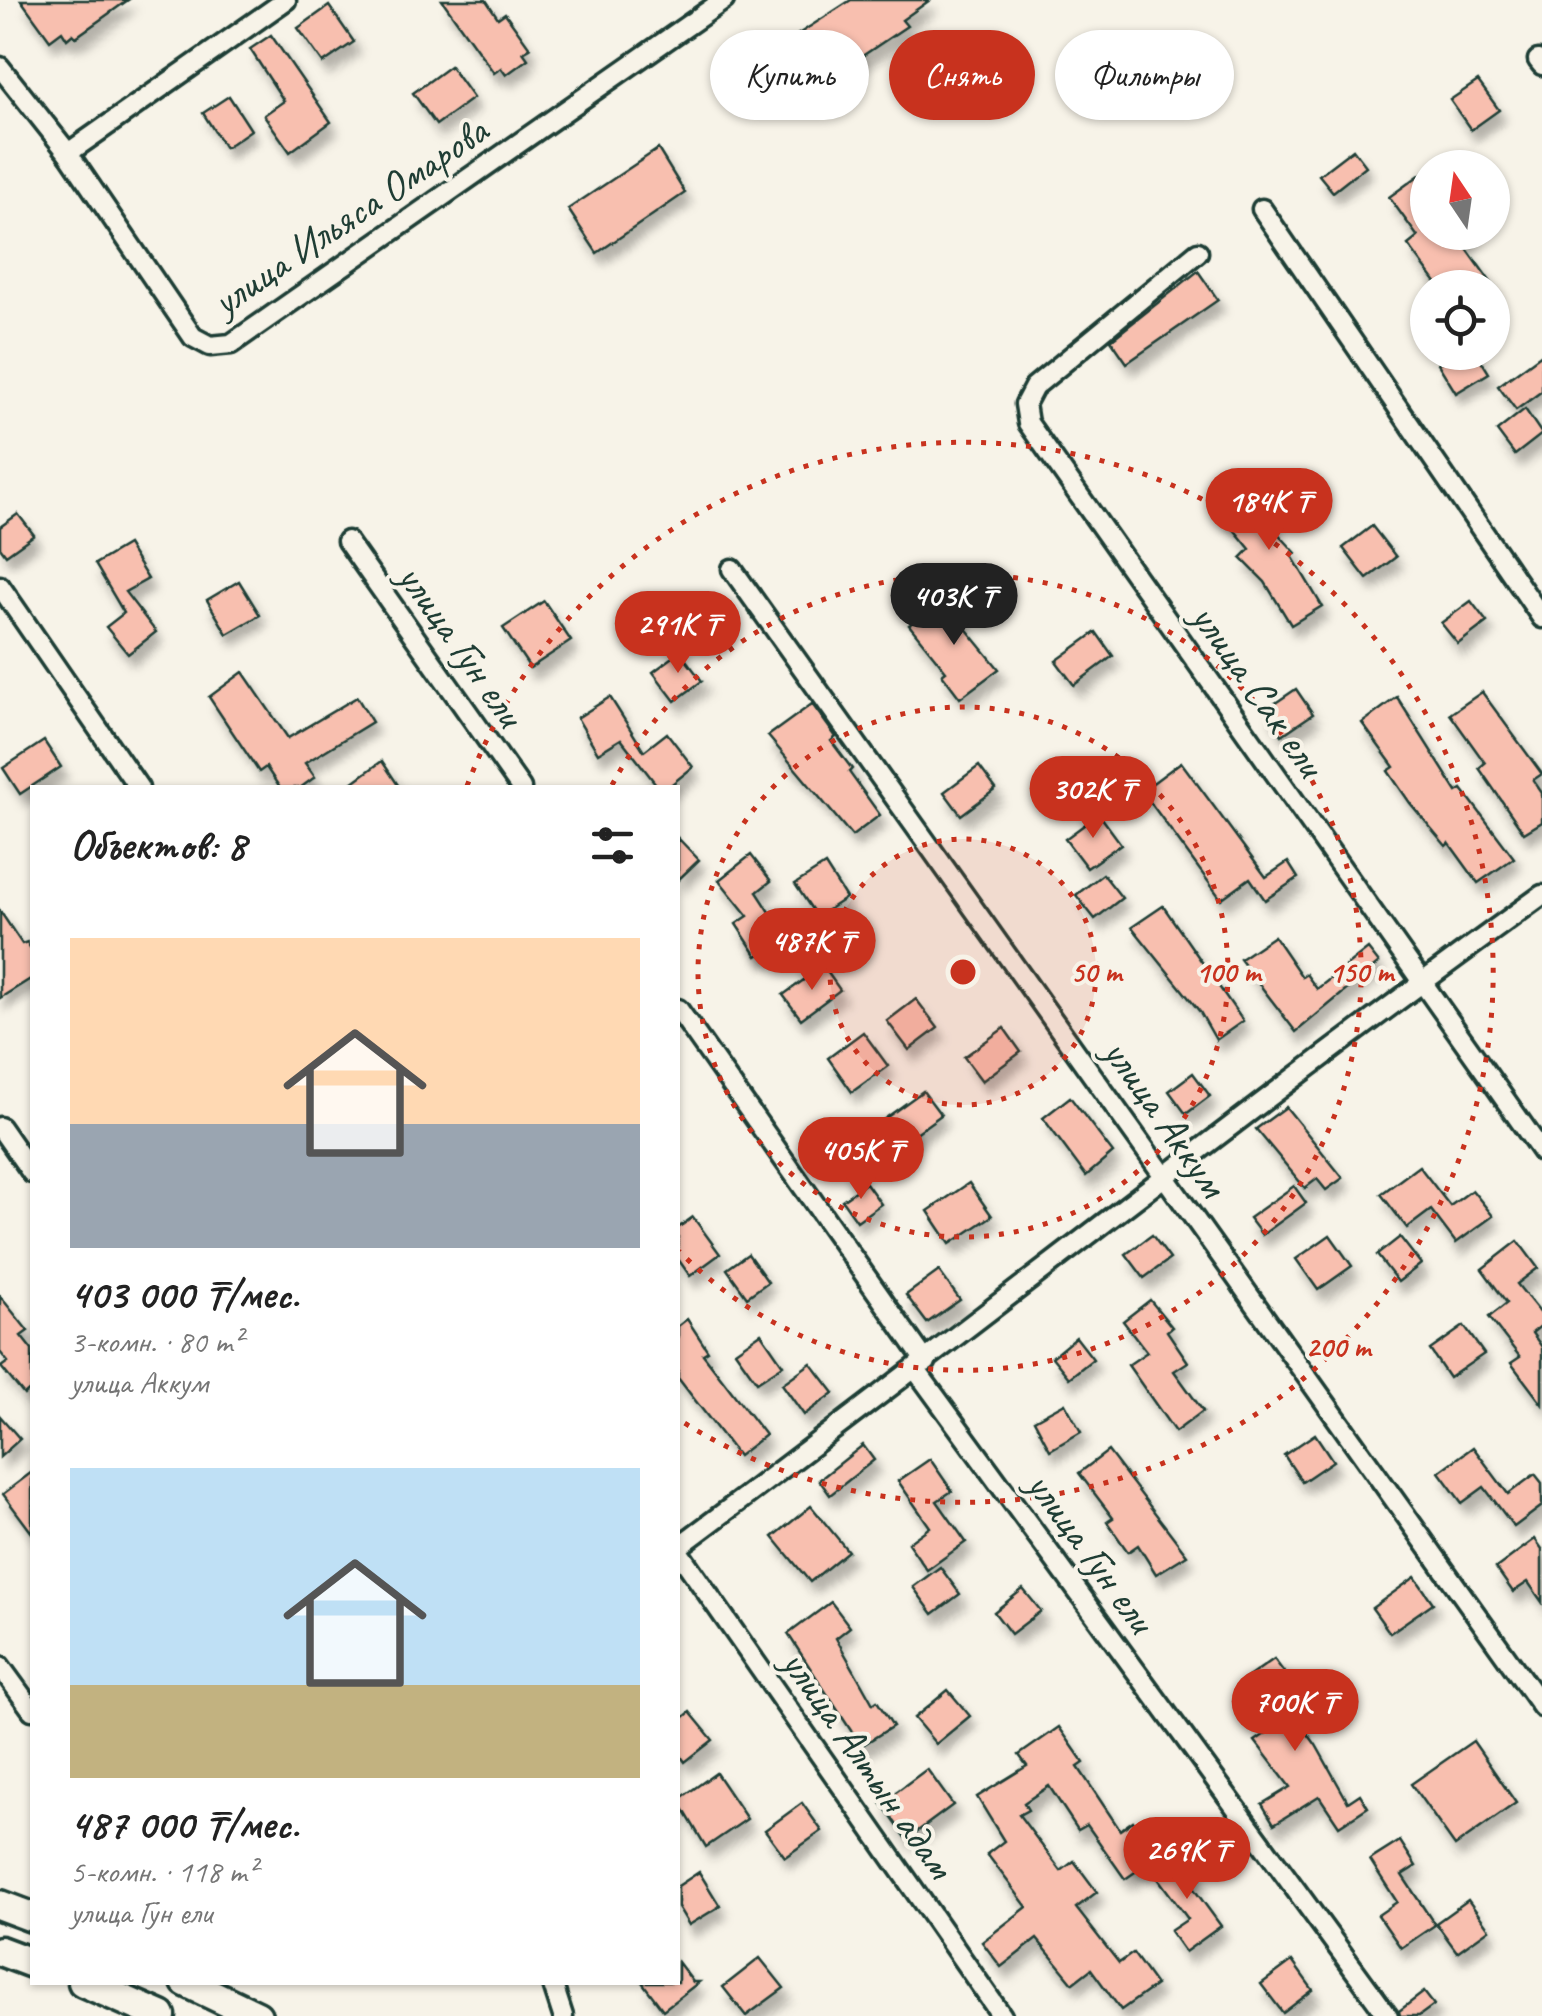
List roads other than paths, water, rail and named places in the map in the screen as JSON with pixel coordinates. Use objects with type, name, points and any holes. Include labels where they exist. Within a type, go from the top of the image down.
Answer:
[{"type":"main road","points":[[0,1905],[30,1916]]},
{"type":"main road","points":[[89,1985],[161,2016]]},
{"type":"main road","points":[[192,1985],[256,2016]]},
{"type":"street","points":[[68,152],[286,0]]},
{"type":"street","name":"улица Ильяса Омарова","points":[[0,67],[68,152],[193,337],[210,346],[230,344],[724,0]]},
{"type":"street","points":[[1262,208],[1542,618]]},
{"type":"street","name":"улица Сак ели","points":[[1198,252],[1034,387],[1025,404],[1028,423],[1542,1152]]},
{"type":"street","name":"улица Гун ели","points":[[347,541],[519,785]]},
{"type":"street","name":"улица Аккум","points":[[732,569],[1542,1707]]},
{"type":"street","points":[[0,586],[136,785]]},
{"type":"street","points":[[680,1547],[921,1366],[1164,1174],[1542,895]]},
{"type":"street","name":"улица Гун ели","points":[[680,1013],[921,1366],[1388,2016]]},
{"type":"street","points":[[0,1127],[30,1170]]},
{"type":"street","name":"улица Алтын адам","points":[[680,1552],[1002,2016]]},
{"type":"street","points":[[0,1666],[30,1707]]},
{"type":"street","points":[[553,1985],[563,2016]]}]
